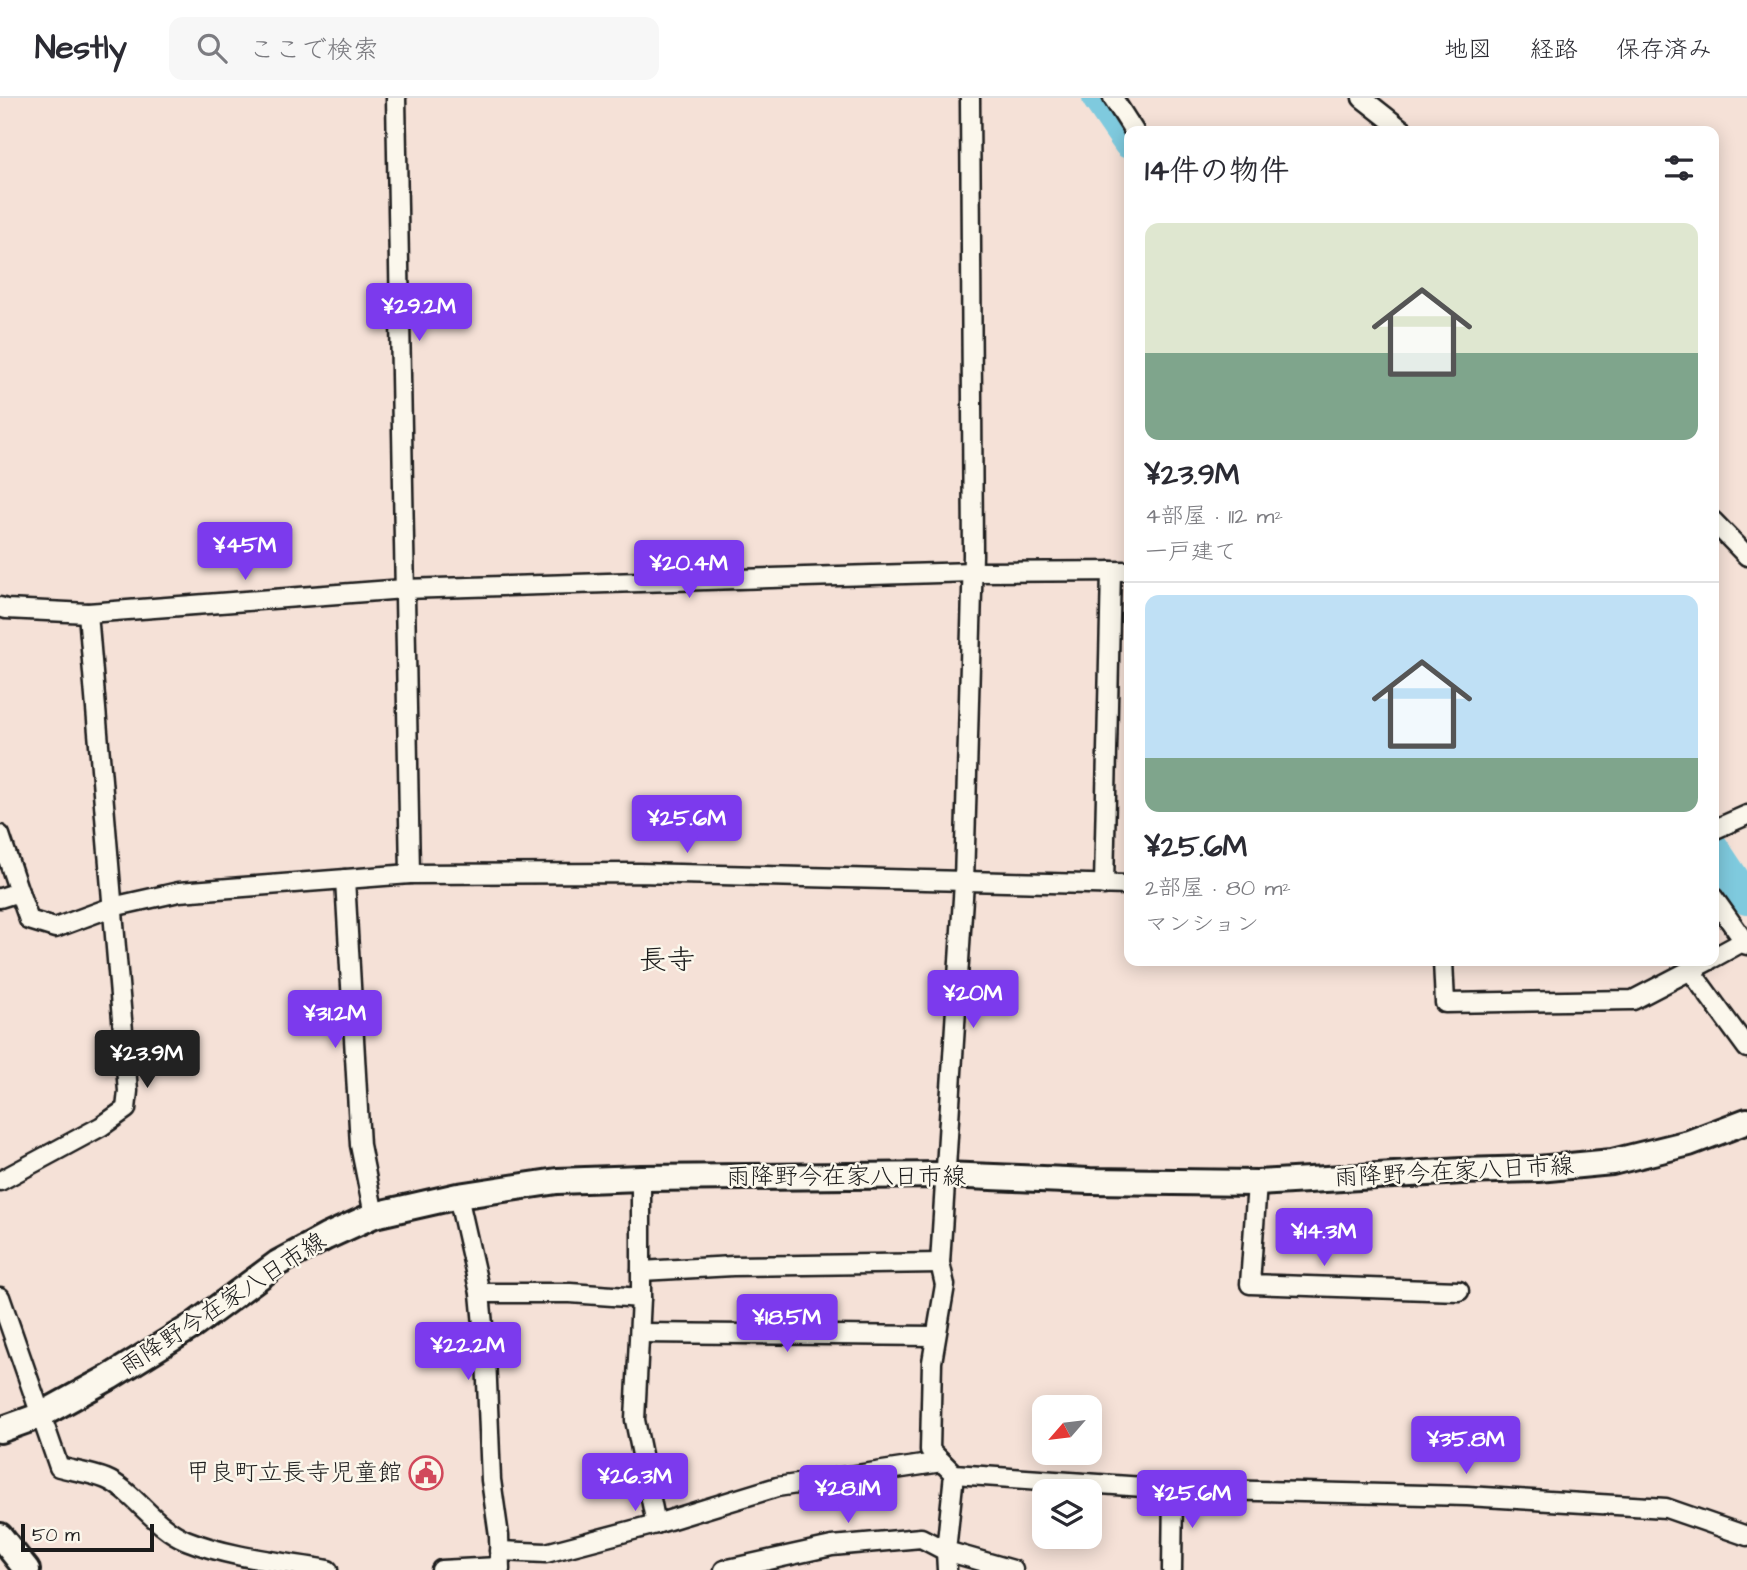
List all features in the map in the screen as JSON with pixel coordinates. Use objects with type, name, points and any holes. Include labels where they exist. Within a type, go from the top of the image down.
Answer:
[{"type":"main road","name":"雨降野今在家八日市線","points":[[0,1430],[39,1416],[110,1377],[194,1325],[278,1263],[326,1237],[374,1215],[458,1196],[556,1181],[641,1178],[944,1175],[1090,1181],[1258,1183],[1538,1169],[1612,1162],[1689,1143],[1747,1121]]},
{"type":"main road","points":[[0,1536],[27,1570]]},
{"type":"street","points":[[396,98],[410,874]]},
{"type":"street","points":[[947,1570],[948,1468],[930,1450],[935,1336],[944,1285],[940,1263],[944,1175],[964,882],[972,572],[970,98]]},
{"type":"street","points":[[1113,98],[1131,126]]},
{"type":"street","points":[[1362,98],[1398,126]]},
{"type":"street","points":[[1719,527],[1747,556]]},
{"type":"street","points":[[0,607],[88,613],[404,589],[972,572],[1120,571],[1104,885]]},
{"type":"street","points":[[0,1181],[102,1126],[126,1109],[128,1091],[88,613]]},
{"type":"street","points":[[1719,827],[1747,815]]},
{"type":"street","points":[[0,835],[29,920],[55,928],[112,907],[179,892],[410,874],[638,873],[1124,885]]},
{"type":"street","points":[[345,879],[360,1145],[374,1215]]},
{"type":"street","points":[[0,898],[19,891]]},
{"type":"street","points":[[1719,906],[1745,943],[1719,955]]},
{"type":"street","points":[[1443,966],[1445,1003],[1633,1000],[1698,966]]},
{"type":"street","points":[[1690,970],[1747,1048]]},
{"type":"street","points":[[641,1178],[641,1298],[635,1420],[656,1524]]},
{"type":"street","points":[[1258,1183],[1250,1284],[1459,1292]]},
{"type":"street","points":[[458,1196],[480,1293],[486,1357],[491,1480],[499,1563]]},
{"type":"street","points":[[641,1271],[733,1266],[940,1263]]},
{"type":"street","points":[[480,1293],[570,1293],[641,1298]]},
{"type":"street","points":[[0,1297],[58,1467],[107,1479],[155,1521],[186,1540],[241,1556],[328,1570]]},
{"type":"street","points":[[640,1333],[935,1336]]},
{"type":"street","points":[[441,1570],[499,1563],[546,1553],[656,1524],[777,1487],[948,1468],[1173,1489],[1467,1496],[1666,1508],[1747,1536]]},
{"type":"street","points":[[1172,1570],[1173,1489]]},
{"type":"street","points":[[724,1570],[744,1568],[832,1546],[921,1538],[946,1551],[1013,1570]]},
{"type":"waterway","points":[[1098,98],[1124,136]]},
{"type":"waterway","points":[[1719,857],[1747,899]]},
{"type":"place","name":"甲良町立長寺児童館","points":[[426,1473]]},
{"type":"district","name":"長寺","points":[[667,960]]}]
